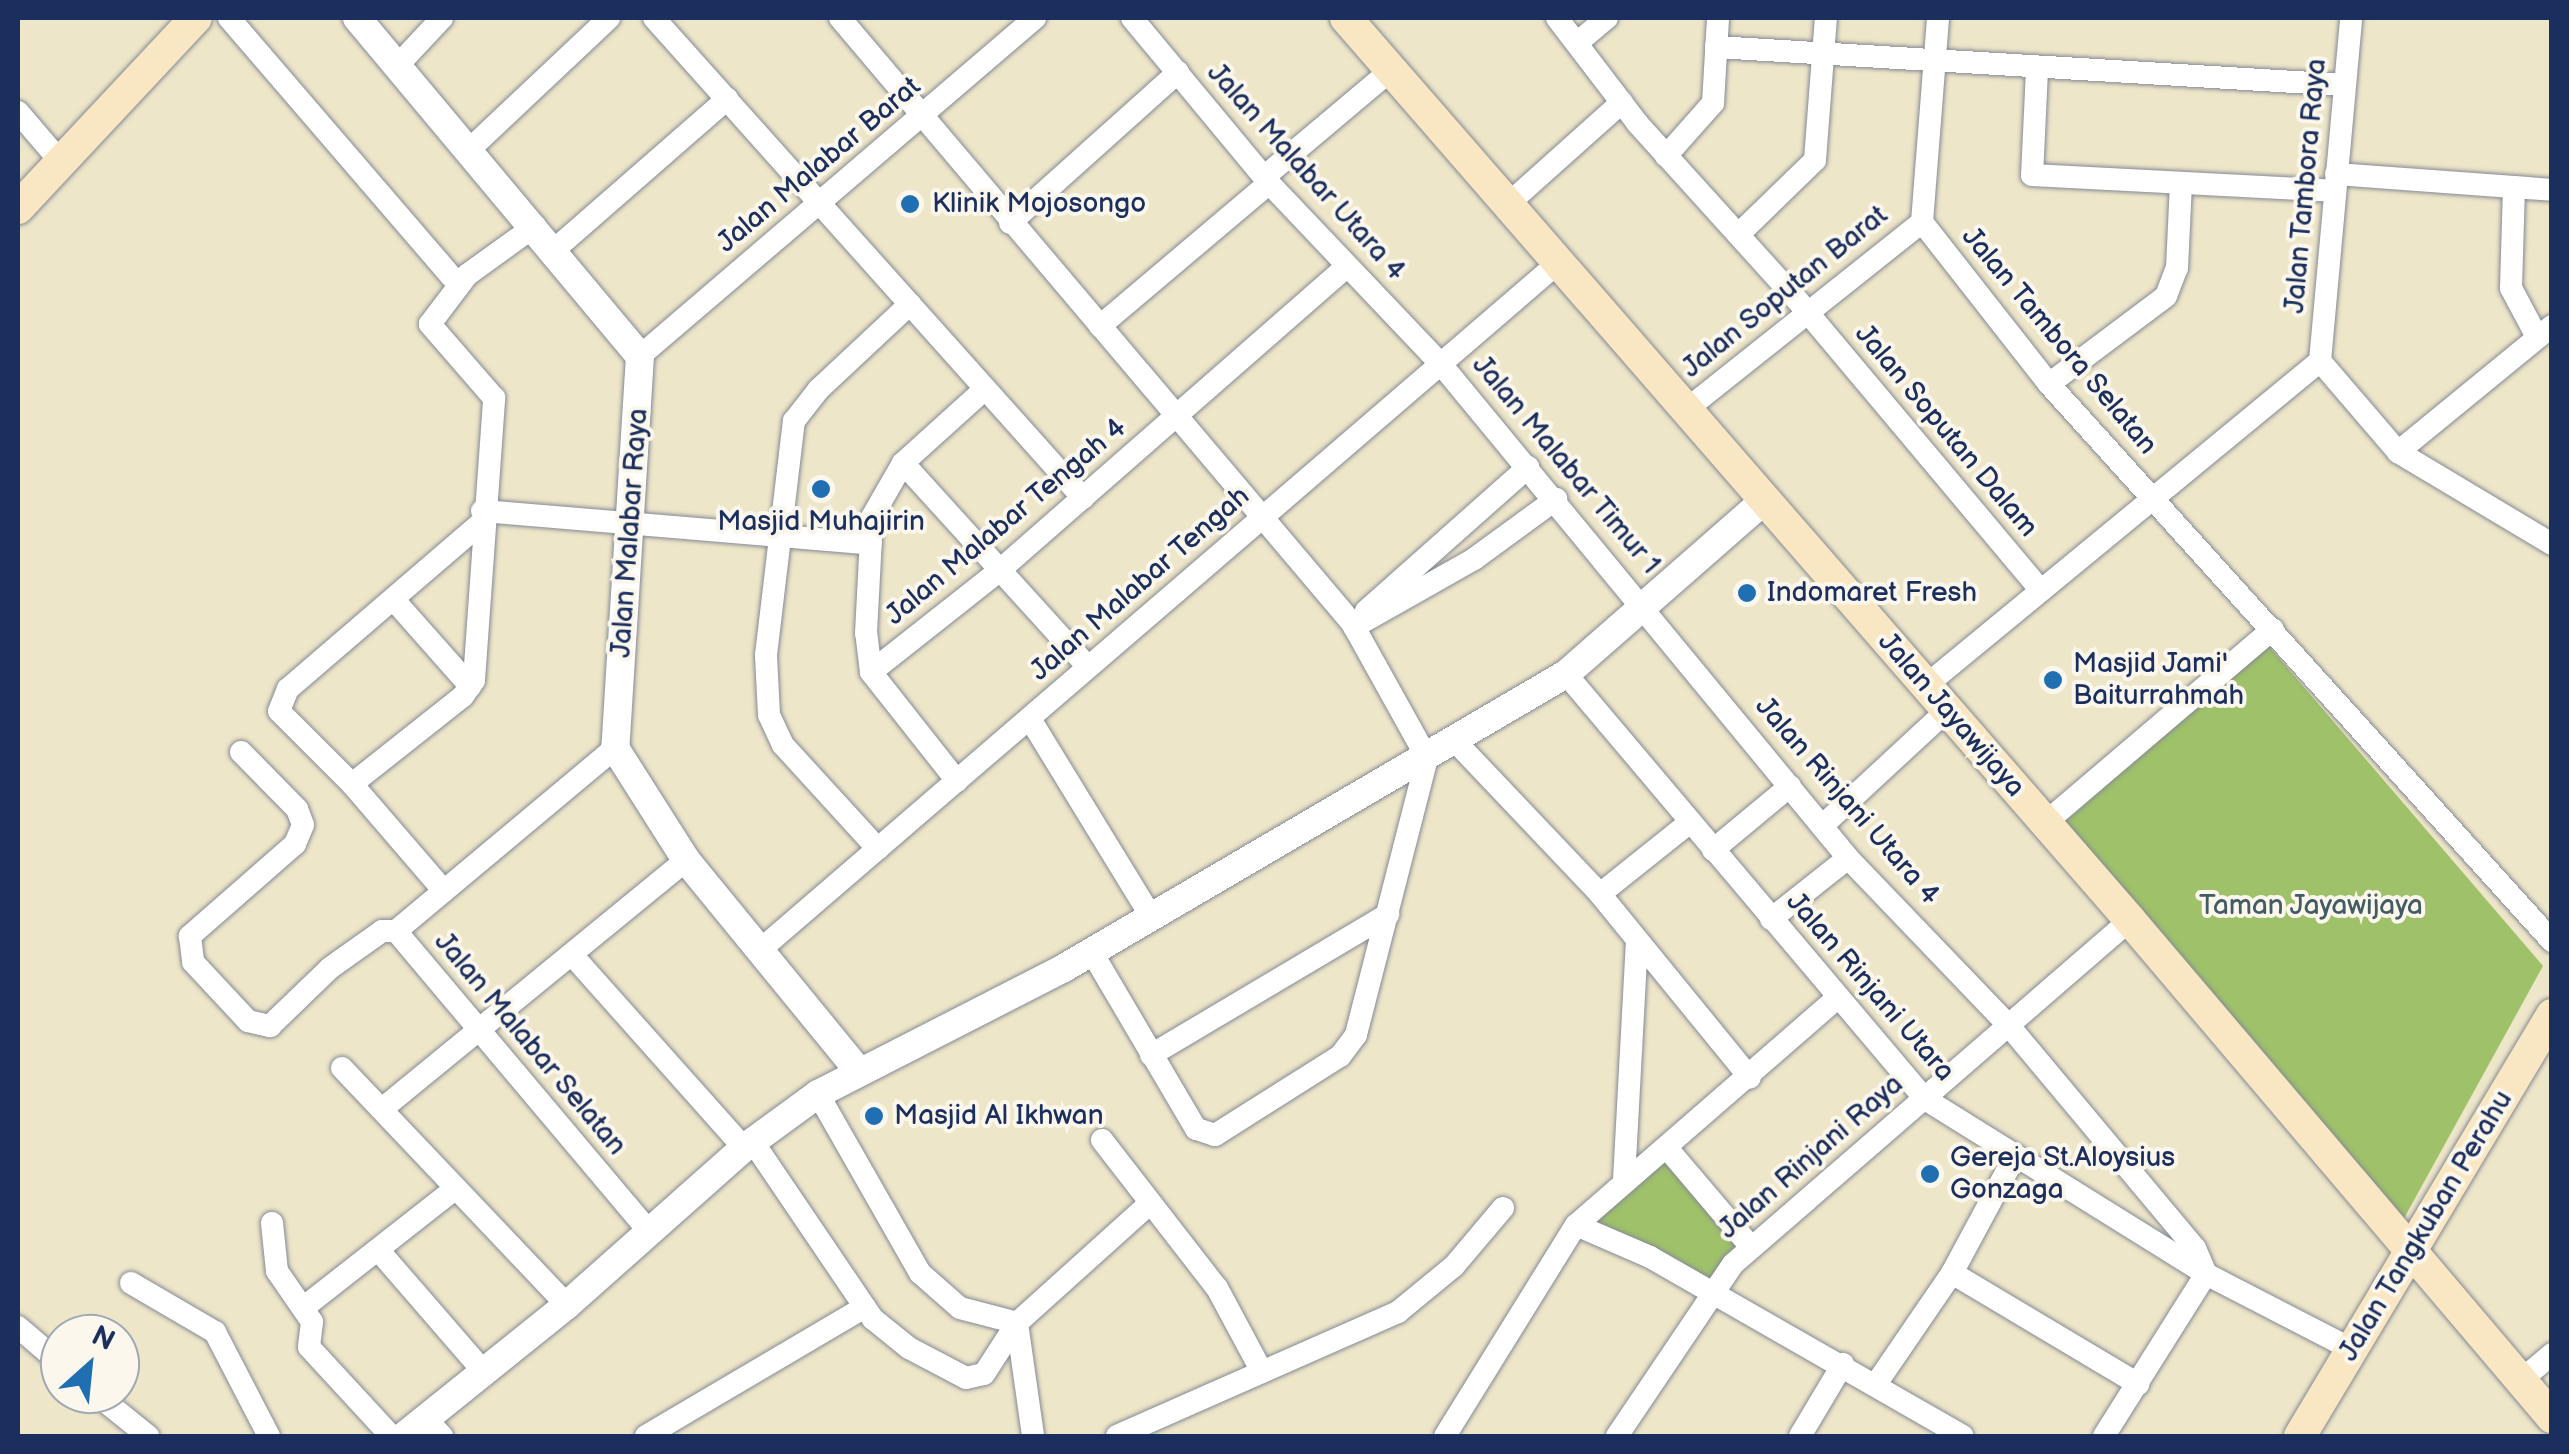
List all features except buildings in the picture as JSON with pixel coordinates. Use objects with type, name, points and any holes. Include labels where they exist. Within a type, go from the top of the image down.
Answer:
[{"type":"main road","name":"Jalan Jayawijaya","points":[[1346,18],[2130,920],[2552,1417]]},
{"type":"main road","points":[[18,208],[192,19]]},
{"type":"main road","name":"Jalan Tangkuban Perahu","points":[[2309,1433],[2410,1249],[2552,1015]]},
{"type":"street","points":[[228,18],[458,284]]},
{"type":"street","points":[[357,18],[640,356]]},
{"type":"street","points":[[399,64],[442,18]]},
{"type":"street","points":[[470,149],[609,18]]},
{"type":"street","points":[[840,18],[1353,625],[1427,758],[1351,1044],[1215,1135],[1196,1129],[1090,950]]},
{"type":"street","name":"Jalan Malabar Barat","points":[[640,356],[1036,18]]},
{"type":"street","name":"Jalan Malabar Utara 4","points":[[1132,18],[1266,180],[1440,362]]},
{"type":"street","name":"Jalan Soputan Dalam","points":[[1557,18],[1666,156],[1807,312],[2039,588]]},
{"type":"street","points":[[1578,44],[1606,18]]},
{"type":"street","points":[[1666,156],[1714,103],[1718,18]]},
{"type":"street","points":[[1739,234],[1816,160],[1826,18]]},
{"type":"street","points":[[1922,222],[1938,18]]},
{"type":"street","name":"Jalan Tambora Raya","points":[[2320,361],[2352,18]]},
{"type":"street","points":[[669,23],[727,98],[1082,498]]},
{"type":"street","points":[[1716,47],[1824,51],[2037,70],[2344,85]]},
{"type":"street","points":[[1100,326],[1391,70]]},
{"type":"street","points":[[2037,70],[2032,174],[2181,183],[2335,182],[2552,190]]},
{"type":"street","points":[[1010,222],[1178,72]]},
{"type":"street","points":[[554,250],[727,98]]},
{"type":"street","points":[[1507,205],[1622,102]]},
{"type":"street","points":[[18,112],[60,161]]},
{"type":"street","points":[[2050,384],[2166,296],[2177,268],[2181,183]]},
{"type":"street","points":[[2398,452],[2544,332],[2511,288],[2514,187]]},
{"type":"street","name":"Jalan Soputan Barat","points":[[1687,409],[1922,222]]},
{"type":"street","name":"Jalan Tambora Selatan","points":[[1922,222],[2050,384],[2552,941]]},
{"type":"street","points":[[352,784],[470,686],[476,672],[482,517],[494,398],[430,328],[458,284],[535,226]]},
{"type":"street","name":"Jalan Malabar Tengah","points":[[760,950],[1558,262]]},
{"type":"street","name":"Jalan Malabar Tengah 4","points":[[872,672],[1000,570],[1347,266]]},
{"type":"street","points":[[878,849],[783,745],[769,715],[764,684],[776,538],[800,410],[910,304]]},
{"type":"street","name":"Jalan Malabar Raya","points":[[615,748],[633,525],[640,356]]},
{"type":"street","points":[[1822,826],[2039,588],[2320,361],[2398,452],[2552,544]]},
{"type":"street","name":"Jalan Malabar Timur 1","points":[[1440,362],[1647,606]]},
{"type":"street","points":[[956,781],[872,672],[866,633],[872,517],[903,463],[986,389]]},
{"type":"street","points":[[903,463],[1088,667]]},
{"type":"street","points":[[1353,625],[1528,466]]},
{"type":"street","points":[[1353,625],[1474,559],[1556,499]]},
{"type":"street","points":[[424,1431],[484,1372],[567,1305],[648,1230],[749,1145],[818,1094],[857,1069],[1090,950],[1566,674],[1766,499]]},
{"type":"street","points":[[444,892],[352,784],[281,718],[280,708],[288,688],[394,600],[482,517],[871,544]]},
{"type":"street","points":[[394,600],[470,686]]},
{"type":"street","name":"Jalan Rinjani Utara 4","points":[[1647,606],[1848,858],[2010,1027],[2195,1248],[2206,1274]]},
{"type":"street","points":[[2045,823],[2273,629]]},
{"type":"street","name":"Jalan Rinjani Utara","points":[[1566,674],[1924,1099],[2206,1274],[2352,1350]]},
{"type":"street","points":[[1030,719],[1150,916]]},
{"type":"street","points":[[1454,740],[1600,894],[1750,1078]]},
{"type":"street","points":[[615,748],[686,860],[857,1069]]},
{"type":"street","name":"Jalan Malabar Selatan","points":[[615,748],[396,931],[474,1030],[648,1230]]},
{"type":"street","points":[[241,752],[297,808],[302,826],[295,844],[190,936],[194,962],[248,1021],[270,1026],[330,968],[382,931],[396,931]]},
{"type":"street","points":[[1712,850],[1790,786]]},
{"type":"street","points":[[1600,894],[1689,823]]},
{"type":"street","points":[[1771,920],[1848,858]]},
{"type":"street","points":[[382,1109],[686,860]]},
{"type":"street","points":[[1152,1055],[1388,914]]},
{"type":"street","name":"Jalan Rinjani Raya","points":[[1617,1436],[1711,1292],[1750,1247],[2130,920]]},
{"type":"street","points":[[1624,1180],[1637,941]]},
{"type":"street","points":[[572,956],[749,1145],[865,1307],[908,1348],[966,1378],[984,1374],[1016,1322],[1149,1204]]},
{"type":"street","points":[[1445,1436],[1576,1225],[1838,998]]},
{"type":"street","points":[[342,1068],[567,1305]]},
{"type":"street","points":[[818,1094],[920,1272],[960,1308],[1016,1322]]},
{"type":"street","points":[[1102,1140],[1244,1328],[1262,1372]]},
{"type":"street","points":[[1667,1148],[1750,1247]]},
{"type":"street","points":[[1876,1384],[1952,1272],[2014,1158]]},
{"type":"street","points":[[302,1308],[380,1252],[455,1189]]},
{"type":"street","points":[[1117,1436],[1398,1312],[1454,1266],[1502,1208]]},
{"type":"street","points":[[272,1222],[277,1271],[312,1322],[309,1347],[390,1436]]},
{"type":"street","points":[[1576,1225],[1843,1364],[1962,1436]]},
{"type":"street","points":[[380,1252],[484,1372]]},
{"type":"street","points":[[1952,1272],[2138,1384]]},
{"type":"street","points":[[2104,1436],[2206,1274]]},
{"type":"street","points":[[131,1283],[214,1332],[269,1436]]},
{"type":"street","points":[[646,1436],[865,1307]]},
{"type":"street","points":[[1016,1322],[1033,1436]]},
{"type":"street","points":[[18,1327],[40,1346]]},
{"type":"street","points":[[2520,1381],[2552,1354]]},
{"type":"street","points":[[1800,1436],[1843,1364]]},
{"type":"street","points":[[121,1414],[148,1436]]},
{"type":"green space","name":"Taman Jayawijaya","points":[[2267,644],[2543,966],[2402,1222],[2061,825]]},
{"type":"green space","points":[[1666,1158],[1741,1248],[1709,1285],[1586,1222]]},
{"type":"place","name":"Klinik Mojosongo","points":[[910,204]]},
{"type":"place","name":"Masjid Muhajirin","points":[[821,489]]},
{"type":"place","name":"Indomaret Fresh","points":[[1747,593]]},
{"type":"place","name":"Masjid Jami' Baiturrahmah","points":[[2053,680]]},
{"type":"place","name":"Masjid Al Ikhwan","points":[[874,1116]]},
{"type":"place","name":"Gereja St.Aloysius Gonzaga","points":[[1930,1174]]}]
